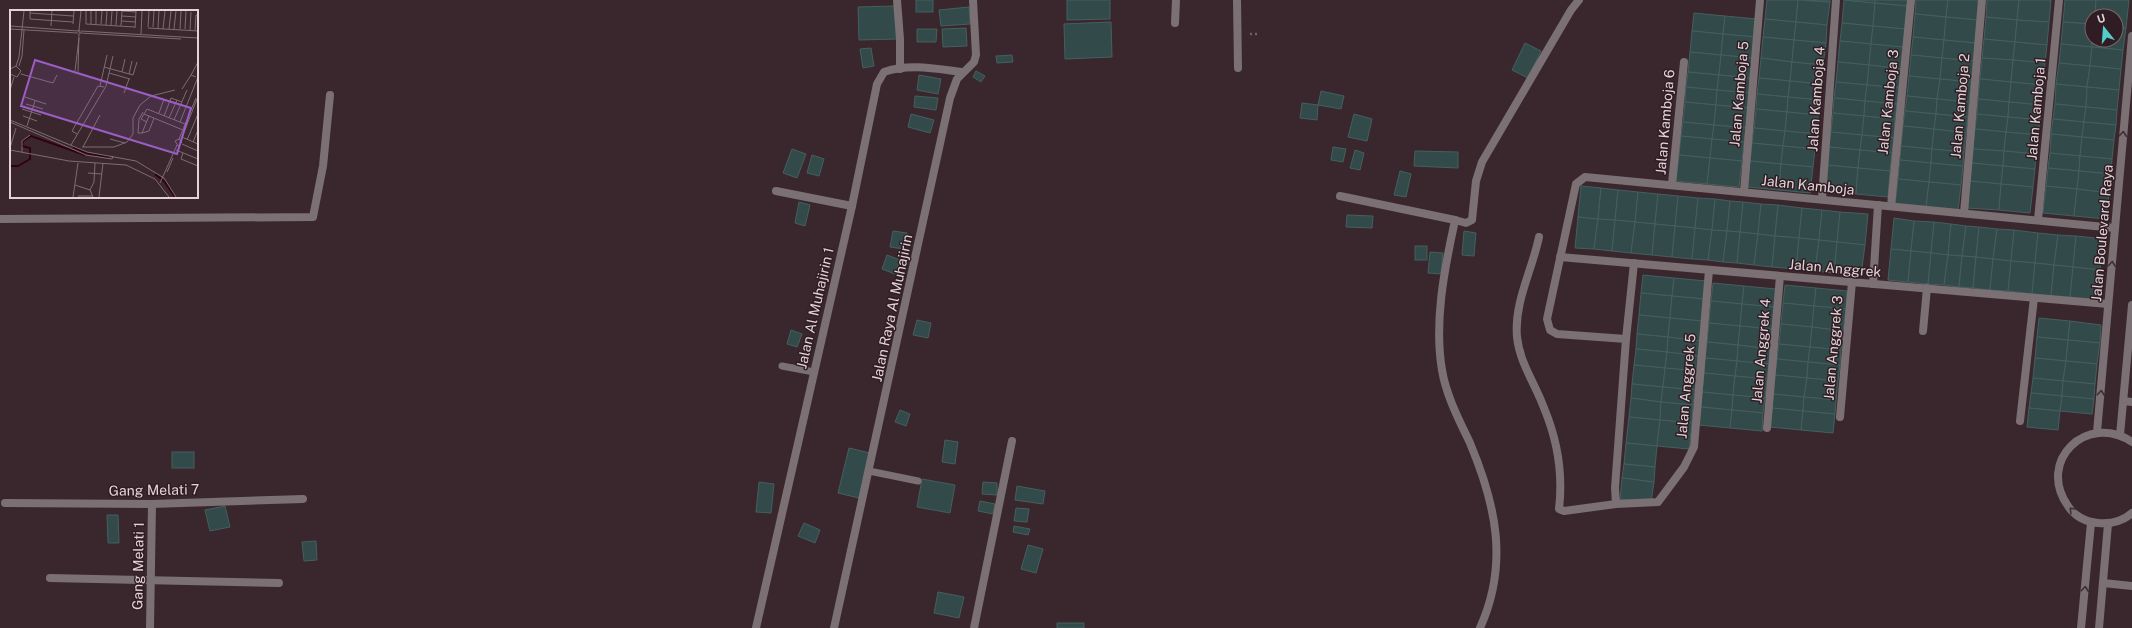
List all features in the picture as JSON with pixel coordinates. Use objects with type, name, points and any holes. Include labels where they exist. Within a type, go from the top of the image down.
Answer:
[{"type":"street","points":[[897,0],[900,39],[900,69]]},
{"type":"street","name":"Jalan Raya Al Muhajirin","points":[[834,628],[950,98],[962,72],[974,62],[976,55],[973,0]]},
{"type":"street","points":[[1175,23],[1176,0]]},
{"type":"street","points":[[1237,0],[1238,68]]},
{"type":"street","points":[[1340,196],[1466,223],[1472,220],[1476,182],[1482,162],[1571,10],[1579,0]]},
{"type":"street","name":"Jalan Kamboja 5","points":[[1744,191],[1760,0]]},
{"type":"street","name":"Jalan Kamboja 4","points":[[1822,199],[1836,0]]},
{"type":"street","name":"Jalan Kamboja 3","points":[[1891,206],[1911,0]]},
{"type":"street","name":"Jalan Kamboja 2","points":[[1964,213],[1982,0]]},
{"type":"street","name":"Jalan Kamboja 1","points":[[2038,220],[2059,0]]},
{"type":"street","name":"Jalan Boulevard Raya","points":[[2097,432],[2132,36]]},
{"type":"street","name":"Jalan Kamboja 6","points":[[1672,184],[1684,62]]},
{"type":"street","name":"Jalan Al Muhajirin 1","points":[[756,628],[852,206],[877,84],[884,72],[900,69],[927,67],[962,72]]},
{"type":"street","points":[[0,219],[313,217],[323,166],[330,95]]},
{"type":"street","name":"Jalan Kamboja","points":[[1560,256],[1579,180],[1585,177],[1672,184],[2115,228]]},
{"type":"street","points":[[776,191],[852,206]]},
{"type":"street","points":[[1873,284],[1878,204]]},
{"type":"street","points":[[1456,220],[1441,303],[1439,348],[1448,393],[1475,456],[1488,492],[1496,525],[1498,549],[1495,582],[1490,606],[1480,628]]},
{"type":"street","points":[[1539,237],[1519,305],[1517,336],[1524,366],[1545,408],[1562,481],[1559,509],[1564,512],[1616,504],[1615,488],[1626,339],[1634,263]]},
{"type":"street","points":[[1560,256],[1548,319],[1550,330],[1557,334],[1626,339]]},
{"type":"street","name":"Jalan Anggrek","points":[[1560,256],[2108,304]]},
{"type":"street","name":"Jalan Anggrek 5","points":[[1616,504],[1658,502],[1684,467],[1694,447],[1709,270]]},
{"type":"street","name":"Jalan Anggrek 4","points":[[1767,428],[1780,276]]},
{"type":"street","name":"Jalan Anggrek 3","points":[[1840,417],[1852,282]]},
{"type":"street","points":[[1923,331],[1927,288]]},
{"type":"street","points":[[2020,421],[2034,298]]},
{"type":"street","points":[[2120,435],[2128,402],[2132,305]]},
{"type":"street","points":[[2132,442],[2120,435],[2097,432],[2077,439],[2063,455],[2057,475],[2060,495],[2072,512],[2091,522],[2108,524],[2127,518],[2132,513]]},
{"type":"street","points":[[974,628],[1012,441]]},
{"type":"street","name":"Gang Melati 7","points":[[5,503],[152,504],[303,499]]},
{"type":"street","name":"Gang Melati 1","points":[[150,628],[152,504]]},
{"type":"street","points":[[2082,628],[2091,522]]},
{"type":"street","points":[[2099,628],[2108,524]]},
{"type":"street","points":[[50,578],[279,583]]},
{"type":"street","points":[[2103,583],[2132,586]]},
{"type":"lane","points":[[782,366],[814,372]]},
{"type":"lane","points":[[869,471],[918,481]]},
{"type":"building","points":[[916,0],[933,0],[933,12],[916,12]]},
{"type":"building","points":[[1067,0],[1110,0],[1110,19],[1067,20]]},
{"type":"building","points":[[1767,0],[1798,0],[1796,22],[1765,19]]},
{"type":"building","points":[[1798,0],[1830,2],[1827,25],[1796,22]]},
{"type":"building","points":[[1806,0],[1830,0],[1830,2]]},
{"type":"building","points":[[1844,0],[1875,3],[1873,26],[1842,23]]},
{"type":"building","points":[[1845,0],[1875,0],[1875,3]]},
{"type":"building","points":[[1875,0],[1908,0],[1907,6],[1875,3]]},
{"type":"building","points":[[1916,0],[1948,0],[1946,17],[1915,14]]},
{"type":"building","points":[[1948,0],[1980,0],[1978,20],[1946,17]]},
{"type":"building","points":[[1987,0],[2019,0],[2017,20],[1986,17]]},
{"type":"building","points":[[2019,0],[2051,0],[2049,22],[2017,20]]},
{"type":"building","points":[[2065,0],[2096,0],[2096,8],[2084,8],[2084,23],[2063,22]]},
{"type":"building","points":[[2096,0],[2129,0],[2126,28],[2124,28],[2124,8],[2096,8]]},
{"type":"building","points":[[1875,3],[1907,6],[1905,29],[1873,26]]},
{"type":"building","points":[[896,6],[897,39],[859,40],[858,7]]},
{"type":"building","points":[[969,7],[970,24],[941,26],[939,10]]},
{"type":"building","points":[[1694,13],[1725,16],[1723,34],[1692,31]]},
{"type":"building","points":[[1915,14],[1946,17],[1944,40],[1913,37]]},
{"type":"building","points":[[1725,16],[1757,19],[1755,37],[1723,34]]},
{"type":"building","points":[[1946,17],[1978,20],[1975,43],[1944,40]]},
{"type":"building","points":[[1986,17],[2017,20],[2015,42],[1984,39]]},
{"type":"building","points":[[1765,19],[1796,22],[1794,40],[1763,37]]},
{"type":"building","points":[[2017,20],[2049,22],[2047,45],[2015,42]]},
{"type":"building","points":[[1111,22],[1112,57],[1065,59],[1064,24]]},
{"type":"building","points":[[1796,22],[1827,25],[1826,43],[1794,40]]},
{"type":"building","points":[[2063,22],[2084,23],[2084,46],[2061,44]]},
{"type":"building","points":[[1842,23],[1873,26],[1871,44],[1840,41]]},
{"type":"building","points":[[1873,26],[1905,29],[1903,47],[1871,44]]},
{"type":"building","points":[[966,28],[967,46],[943,47],[942,29]]},
{"type":"building","points":[[2124,28],[2126,28],[2124,43]]},
{"type":"building","points":[[917,29],[937,29],[936,42],[917,42]]},
{"type":"building","points":[[1692,31],[1723,34],[1721,55],[1690,52]]},
{"type":"building","points":[[1723,34],[1755,37],[1753,58],[1721,55]]},
{"type":"building","points":[[1763,37],[1794,40],[1792,62],[1761,58]]},
{"type":"building","points":[[1913,37],[1944,40],[1942,58],[1911,55]]},
{"type":"building","points":[[1984,39],[2015,42],[2013,60],[1982,58]]},
{"type":"building","points":[[1794,40],[1826,43],[1823,65],[1792,62]]},
{"type":"building","points":[[1944,40],[1975,43],[1974,61],[1942,58]]},
{"type":"building","points":[[1840,41],[1871,44],[1869,65],[1838,62]]},
{"type":"building","points":[[2015,42],[2047,45],[2045,63],[2013,60]]},
{"type":"building","points":[[1525,43],[1541,51],[1528,78],[1512,70]]},
{"type":"building","points":[[1871,44],[1903,47],[1901,69],[1869,65]]},
{"type":"building","points":[[2061,44],[2092,48],[2090,66],[2059,63]]},
{"type":"building","points":[[871,48],[874,66],[863,68],[860,49]]},
{"type":"building","points":[[2092,48],[2123,50],[2121,69],[2090,66]]},
{"type":"building","points":[[2102,48],[2123,48],[2123,50]]},
{"type":"building","points":[[1690,52],[1721,55],[1719,75],[1688,72]]},
{"type":"building","points":[[1012,55],[1013,62],[997,63],[996,56]]},
{"type":"building","points":[[1721,55],[1753,58],[1750,78],[1719,75]]},
{"type":"building","points":[[1911,55],[1942,58],[1940,79],[1909,76]]},
{"type":"building","points":[[1761,58],[1792,62],[1790,81],[1759,78]]},
{"type":"building","points":[[1942,58],[1974,61],[1971,82],[1940,79]]},
{"type":"building","points":[[1982,58],[2013,60],[2011,82],[1980,79]]},
{"type":"building","points":[[2013,60],[2045,63],[2043,85],[2011,82]]},
{"type":"building","points":[[1792,62],[1823,65],[1822,84],[1790,81]]},
{"type":"building","points":[[1838,62],[1869,65],[1867,85],[1836,82]]},
{"type":"building","points":[[2059,63],[2090,66],[2087,87],[2056,84]]},
{"type":"building","points":[[1869,65],[1901,69],[1899,88],[1867,85]]},
{"type":"building","points":[[2090,66],[2121,69],[2119,90],[2087,87]]},
{"type":"building","points":[[976,71],[985,76],[981,82],[973,77]]},
{"type":"building","points":[[1688,72],[1719,75],[1717,90],[1686,87]]},
{"type":"building","points":[[919,75],[941,79],[938,94],[917,90]]},
{"type":"building","points":[[1719,75],[1750,78],[1749,93],[1717,90]]},
{"type":"building","points":[[1909,76],[1940,79],[1937,99],[1907,96]]},
{"type":"building","points":[[1759,78],[1790,81],[1788,97],[1757,94]]},
{"type":"building","points":[[1940,79],[1971,82],[1969,102],[1937,99]]},
{"type":"building","points":[[1980,79],[2011,82],[2009,102],[1978,99]]},
{"type":"building","points":[[1790,81],[1822,84],[1820,100],[1788,97]]},
{"type":"building","points":[[1836,82],[1867,85],[1865,101],[1834,98]]},
{"type":"building","points":[[2011,82],[2043,85],[2041,105],[2009,102]]},
{"type":"building","points":[[2056,84],[2087,87],[2086,107],[2055,104]]},
{"type":"building","points":[[1867,85],[1899,88],[1897,104],[1865,101]]},
{"type":"building","points":[[1686,87],[1717,90],[1716,105],[1685,102]]},
{"type":"building","points":[[2087,87],[2119,90],[2117,110],[2086,107]]},
{"type":"building","points":[[1717,90],[1749,93],[1748,108],[1716,105]]},
{"type":"building","points":[[1321,91],[1344,96],[1341,109],[1318,105]]},
{"type":"building","points":[[1757,94],[1788,97],[1787,112],[1756,109]]},
{"type":"building","points":[[915,96],[938,98],[936,110],[914,107]]},
{"type":"building","points":[[1907,96],[1937,99],[1936,114],[1905,111]]},
{"type":"building","points":[[1788,97],[1820,100],[1818,115],[1787,112]]},
{"type":"building","points":[[1834,98],[1865,101],[1864,116],[1833,113]]},
{"type":"building","points":[[1937,99],[1969,102],[1968,117],[1936,114]]},
{"type":"building","points":[[1978,99],[2009,102],[2008,117],[1977,114]]},
{"type":"building","points":[[1865,101],[1897,104],[1895,119],[1864,116]]},
{"type":"building","points":[[1685,102],[1716,105],[1714,125],[1683,122]]},
{"type":"building","points":[[2009,102],[2041,105],[2040,120],[2008,117]]},
{"type":"building","points":[[1302,103],[1318,105],[1317,120],[1300,118]]},
{"type":"building","points":[[2055,104],[2086,107],[2084,122],[2053,119]]},
{"type":"building","points":[[1716,105],[1748,108],[1746,128],[1714,125]]},
{"type":"building","points":[[2086,107],[2117,110],[2116,125],[2084,122]]},
{"type":"building","points":[[1756,109],[1787,112],[1785,131],[1754,128]]},
{"type":"building","points":[[1905,111],[1936,114],[1934,129],[1903,126]]},
{"type":"building","points":[[1787,112],[1818,115],[1817,134],[1785,131]]},
{"type":"building","points":[[1833,113],[1864,116],[1862,135],[1831,132]]},
{"type":"building","points":[[911,114],[934,120],[930,133],[908,127]]},
{"type":"building","points":[[1354,114],[1372,119],[1367,141],[1348,137]]},
{"type":"building","points":[[1936,114],[1968,117],[1966,133],[1934,129]]},
{"type":"building","points":[[1977,114],[2008,117],[2006,132],[1975,129]]},
{"type":"building","points":[[1864,116],[1895,119],[1894,138],[1862,135]]},
{"type":"building","points":[[2008,117],[2040,120],[2038,135],[2006,132]]},
{"type":"building","points":[[2053,119],[2084,122],[2082,137],[2051,134]]},
{"type":"building","points":[[1683,122],[1714,125],[1712,139],[1681,136]]},
{"type":"building","points":[[2084,122],[2116,125],[2114,140],[2082,137]]},
{"type":"building","points":[[1714,125],[1746,128],[1744,142],[1712,139]]},
{"type":"building","points":[[1903,126],[1934,129],[1932,149],[1901,146]]},
{"type":"building","points":[[1754,128],[1785,131],[1783,146],[1752,143]]},
{"type":"building","points":[[1934,129],[1966,133],[1964,152],[1932,149]]},
{"type":"building","points":[[1975,129],[2006,132],[2004,151],[1973,149]]},
{"type":"building","points":[[1785,131],[1817,134],[1815,149],[1783,146]]},
{"type":"building","points":[[1831,132],[1862,135],[1860,150],[1829,147]]},
{"type":"building","points":[[2006,132],[2038,135],[2036,154],[2004,151]]},
{"type":"building","points":[[2051,134],[2082,137],[2080,156],[2050,153]]},
{"type":"building","points":[[1862,135],[1894,138],[1892,153],[1860,150]]},
{"type":"building","points":[[1681,136],[1712,139],[1710,158],[1679,155]]},
{"type":"building","points":[[2082,137],[2114,140],[2112,159],[2080,156]]},
{"type":"building","points":[[1712,139],[1744,142],[1742,161],[1710,158]]},
{"type":"building","points":[[1752,143],[1783,146],[1781,164],[1750,161]]},
{"type":"building","points":[[1783,146],[1815,149],[1813,167],[1781,164]]},
{"type":"building","points":[[1901,146],[1932,149],[1931,163],[1900,160]]},
{"type":"building","points":[[1333,147],[1346,149],[1343,162],[1331,160]]},
{"type":"building","points":[[1829,147],[1860,150],[1858,168],[1827,165]]},
{"type":"building","points":[[792,149],[806,154],[797,178],[783,173]]},
{"type":"building","points":[[1932,149],[1964,152],[1963,166],[1931,163]]},
{"type":"building","points":[[1973,149],[2004,151],[2003,166],[1972,163]]},
{"type":"building","points":[[1355,150],[1364,153],[1360,170],[1350,168]]},
{"type":"building","points":[[1860,150],[1892,153],[1890,171],[1858,168]]},
{"type":"building","points":[[1415,151],[1458,152],[1458,168],[1414,166]]},
{"type":"building","points":[[2004,151],[2036,154],[2035,169],[2003,166]]},
{"type":"building","points":[[2050,153],[2080,156],[2079,171],[2048,168]]},
{"type":"building","points":[[812,155],[824,159],[819,176],[807,173]]},
{"type":"building","points":[[1679,155],[1710,158],[1707,184],[1676,181]]},
{"type":"building","points":[[2080,156],[2112,159],[2111,174],[2079,171]]},
{"type":"building","points":[[1710,158],[1742,161],[1739,187],[1707,184]]},
{"type":"building","points":[[1900,160],[1931,163],[1929,182],[1898,179]]},
{"type":"building","points":[[1750,161],[1781,164],[1779,190],[1747,187]]},
{"type":"building","points":[[1931,163],[1963,166],[1961,185],[1929,182]]},
{"type":"building","points":[[1972,163],[2003,166],[2001,184],[1970,181]]},
{"type":"building","points":[[1781,164],[1813,167],[1810,193],[1779,190]]},
{"type":"building","points":[[1827,165],[1858,168],[1856,194],[1825,191]]},
{"type":"building","points":[[2003,166],[2035,169],[2033,187],[2001,184]]},
{"type":"building","points":[[1858,168],[1890,171],[1888,197],[1856,194]]},
{"type":"building","points":[[2048,168],[2079,171],[2077,189],[2046,186]]},
{"type":"building","points":[[1400,171],[1411,174],[1406,197],[1394,195]]},
{"type":"building","points":[[2079,171],[2111,174],[2109,193],[2077,189]]},
{"type":"building","points":[[1898,179],[1929,182],[1926,208],[1895,205]]},
{"type":"building","points":[[1970,181],[2001,184],[1999,210],[1967,208]]},
{"type":"building","points":[[1929,182],[1961,185],[1958,211],[1926,208]]},
{"type":"building","points":[[2001,184],[2033,187],[2030,213],[1999,210]]},
{"type":"building","points":[[1581,186],[1601,188],[1598,219],[1578,217]]},
{"type":"building","points":[[2046,186],[2077,189],[2074,216],[2043,213]]},
{"type":"building","points":[[1601,188],[1618,190],[1615,220],[1598,219]]},
{"type":"building","points":[[2077,189],[2109,193],[2106,219],[2074,216]]},
{"type":"building","points":[[1618,190],[1638,192],[1635,222],[1615,220]]},
{"type":"building","points":[[1638,192],[1658,194],[1655,224],[1635,222]]},
{"type":"building","points":[[1658,194],[1678,196],[1675,226],[1655,224]]},
{"type":"building","points":[[1678,196],[1698,198],[1695,228],[1675,226]]},
{"type":"building","points":[[1698,198],[1715,199],[1712,230],[1695,228]]},
{"type":"building","points":[[1715,199],[1730,201],[1727,231],[1712,230]]},
{"type":"building","points":[[1730,201],[1743,202],[1740,232],[1727,231]]},
{"type":"building","points":[[799,202],[810,205],[805,226],[795,223]]},
{"type":"building","points":[[1743,202],[1761,204],[1758,234],[1740,232]]},
{"type":"building","points":[[1761,204],[1778,205],[1775,236],[1758,234]]},
{"type":"building","points":[[1778,205],[1802,208],[1799,238],[1775,236]]},
{"type":"building","points":[[1802,208],[1822,210],[1819,240],[1799,238]]},
{"type":"building","points":[[1822,210],[1840,212],[1837,242],[1819,240]]},
{"type":"building","points":[[1840,212],[1868,214],[1865,245],[1837,242]]},
{"type":"building","points":[[1347,215],[1373,216],[1372,228],[1346,227]]},
{"type":"building","points":[[1578,217],[1598,219],[1594,249],[1575,248]]},
{"type":"building","points":[[1894,218],[1914,221],[1911,251],[1891,249]]},
{"type":"building","points":[[1598,219],[1615,220],[1612,251],[1594,249]]},
{"type":"building","points":[[1615,220],[1635,222],[1631,253],[1612,251]]},
{"type":"building","points":[[1914,221],[1934,222],[1931,253],[1911,251]]},
{"type":"building","points":[[1635,222],[1655,224],[1652,255],[1631,253]]},
{"type":"building","points":[[1934,222],[1951,224],[1948,255],[1931,253]]},
{"type":"building","points":[[1655,224],[1675,226],[1672,257],[1652,255]]},
{"type":"building","points":[[1951,224],[1966,226],[1962,256],[1948,255]]},
{"type":"building","points":[[1675,226],[1695,228],[1692,259],[1672,257]]},
{"type":"building","points":[[1966,226],[1979,227],[1976,257],[1962,256]]},
{"type":"building","points":[[1979,227],[1997,229],[1993,259],[1976,257]]},
{"type":"building","points":[[1695,228],[1712,230],[1708,260],[1692,259]]},
{"type":"building","points":[[1997,229],[2014,230],[2011,261],[1993,259]]},
{"type":"building","points":[[1712,230],[1727,231],[1723,262],[1708,260]]},
{"type":"building","points":[[2014,230],[2038,233],[2035,263],[2011,261]]},
{"type":"building","points":[[893,231],[907,233],[904,249],[890,247]]},
{"type":"building","points":[[1464,231],[1476,233],[1474,256],[1462,255]]},
{"type":"building","points":[[1727,231],[1740,232],[1737,263],[1723,262]]},
{"type":"building","points":[[1740,232],[1758,234],[1754,265],[1737,263]]},
{"type":"building","points":[[2038,233],[2058,235],[2054,265],[2035,263]]},
{"type":"building","points":[[1758,234],[1775,236],[1772,267],[1754,265]]},
{"type":"building","points":[[2058,235],[2076,236],[2073,267],[2054,265]]},
{"type":"building","points":[[1775,236],[1799,238],[1796,269],[1772,267]]},
{"type":"building","points":[[2076,236],[2104,239],[2100,270],[2073,267]]},
{"type":"building","points":[[1799,238],[1819,240],[1815,271],[1796,269]]},
{"type":"building","points":[[1819,240],[1837,242],[1834,273],[1815,271]]},
{"type":"building","points":[[1837,242],[1865,245],[1861,275],[1834,273]]},
{"type":"building","points":[[1415,246],[1427,246],[1427,260],[1415,260]]},
{"type":"building","points":[[1891,249],[1911,251],[1908,282],[1888,280]]},
{"type":"building","points":[[1911,251],[1931,253],[1928,284],[1908,282]]},
{"type":"building","points":[[1430,252],[1443,253],[1441,274],[1428,273]]},
{"type":"building","points":[[1931,253],[1948,255],[1944,285],[1928,284]]},
{"type":"building","points":[[887,255],[900,260],[895,274],[882,269]]},
{"type":"building","points":[[1948,255],[1962,256],[1959,287],[1944,285]]},
{"type":"building","points":[[1962,256],[1976,257],[1973,288],[1959,287]]},
{"type":"building","points":[[1976,257],[1993,259],[1990,290],[1973,288]]},
{"type":"building","points":[[1993,259],[2011,261],[2008,291],[1990,290]]},
{"type":"building","points":[[2011,261],[2035,263],[2032,294],[2008,291]]},
{"type":"building","points":[[2035,263],[2054,265],[2051,296],[2032,294]]},
{"type":"building","points":[[2054,265],[2073,267],[2070,298],[2051,296]]},
{"type":"building","points":[[2073,267],[2100,270],[2097,300],[2070,298]]},
{"type":"building","points":[[1643,275],[1674,278],[1672,296],[1641,293]]},
{"type":"building","points":[[1674,278],[1706,281],[1704,299],[1672,296]]},
{"type":"building","points":[[1713,283],[1744,286],[1742,304],[1711,301]]},
{"type":"building","points":[[1785,285],[1816,288],[1814,306],[1783,303]]},
{"type":"building","points":[[1744,286],[1776,289],[1774,307],[1742,304]]},
{"type":"building","points":[[1816,288],[1847,291],[1846,309],[1814,306]]},
{"type":"building","points":[[1641,293],[1672,296],[1670,318],[1639,315]]},
{"type":"building","points":[[1672,296],[1704,299],[1702,321],[1670,318]]},
{"type":"building","points":[[1711,301],[1742,304],[1740,326],[1709,323]]},
{"type":"building","points":[[1783,303],[1814,306],[1812,327],[1781,324]]},
{"type":"building","points":[[1742,304],[1774,307],[1772,329],[1740,326]]},
{"type":"building","points":[[1814,306],[1846,309],[1843,331],[1812,327]]},
{"type":"building","points":[[1639,315],[1670,318],[1668,337],[1637,334]]},
{"type":"building","points":[[1670,318],[1702,321],[1700,341],[1668,337]]},
{"type":"building","points":[[2039,318],[2070,321],[2068,340],[2037,337]]},
{"type":"building","points":[[917,320],[931,323],[928,338],[913,335]]},
{"type":"building","points":[[2070,321],[2101,325],[2100,343],[2068,340]]},
{"type":"building","points":[[1709,323],[1740,326],[1738,345],[1707,342]]},
{"type":"building","points":[[1781,324],[1812,327],[1810,347],[1779,344]]},
{"type":"building","points":[[1740,326],[1772,329],[1770,349],[1738,345]]},
{"type":"building","points":[[1812,327],[1843,331],[1841,350],[1810,347]]},
{"type":"building","points":[[791,330],[802,334],[797,347],[787,344]]},
{"type":"building","points":[[1637,334],[1668,337],[1667,352],[1636,349]]},
{"type":"building","points":[[1668,337],[1700,341],[1698,356],[1667,352]]},
{"type":"building","points":[[2037,337],[2068,340],[2066,361],[2035,358]]},
{"type":"building","points":[[2068,340],[2100,343],[2097,364],[2066,361]]},
{"type":"building","points":[[1707,342],[1738,345],[1737,361],[1705,358]]},
{"type":"building","points":[[1779,344],[1810,347],[1808,362],[1777,359]]},
{"type":"building","points":[[1738,345],[1770,349],[1769,364],[1737,361]]},
{"type":"building","points":[[1810,347],[1841,350],[1840,365],[1808,362]]},
{"type":"building","points":[[1636,349],[1667,352],[1665,368],[1634,365]]},
{"type":"building","points":[[1667,352],[1698,356],[1697,371],[1665,368]]},
{"type":"building","points":[[1705,358],[1737,361],[1735,376],[1704,373]]},
{"type":"building","points":[[2035,358],[2066,361],[2063,381],[2033,378]]},
{"type":"building","points":[[1777,359],[1808,362],[1807,378],[1775,375]]},
{"type":"building","points":[[1737,361],[1769,364],[1767,379],[1735,376]]},
{"type":"building","points":[[2066,361],[2097,364],[2095,384],[2063,381]]},
{"type":"building","points":[[1808,362],[1840,365],[1838,381],[1807,378]]},
{"type":"building","points":[[1634,365],[1665,368],[1663,387],[1632,384]]},
{"type":"building","points":[[1665,368],[1697,371],[1695,390],[1663,387]]},
{"type":"building","points":[[1704,373],[1735,376],[1733,395],[1702,392]]},
{"type":"building","points":[[1775,375],[1807,378],[1804,397],[1773,394]]},
{"type":"building","points":[[1735,376],[1767,379],[1765,398],[1733,395]]},
{"type":"building","points":[[1807,378],[1838,381],[1836,400],[1804,397]]},
{"type":"building","points":[[2033,378],[2063,381],[2062,396],[2031,393]]},
{"type":"building","points":[[2063,381],[2095,384],[2094,399],[2062,396]]},
{"type":"building","points":[[1632,384],[1663,387],[1661,402],[1631,398]]},
{"type":"building","points":[[1663,387],[1695,390],[1693,405],[1661,402]]},
{"type":"building","points":[[1702,392],[1733,395],[1732,410],[1701,407]]},
{"type":"building","points":[[2031,393],[2062,396],[2060,411],[2029,408]]},
{"type":"building","points":[[1773,394],[1804,397],[1803,411],[1772,408]]},
{"type":"building","points":[[1733,395],[1765,398],[1763,413],[1732,410]]},
{"type":"building","points":[[2062,396],[2094,399],[2092,414],[2060,411]]},
{"type":"building","points":[[1804,397],[1836,400],[1835,414],[1803,411]]},
{"type":"building","points":[[1631,398],[1661,402],[1660,420],[1629,417]]},
{"type":"building","points":[[1661,402],[1693,405],[1692,423],[1660,420]]},
{"type":"building","points":[[1701,407],[1732,410],[1730,428],[1699,425]]},
{"type":"building","points":[[1772,408],[1803,411],[1801,430],[1770,427]]},
{"type":"building","points":[[2029,408],[2060,411],[2058,430],[2027,427]]},
{"type":"building","points":[[900,410],[910,414],[906,426],[895,422]]},
{"type":"building","points":[[1732,410],[1763,413],[1762,431],[1730,428]]},
{"type":"building","points":[[1803,411],[1835,414],[1833,433],[1801,430]]},
{"type":"building","points":[[1629,417],[1660,420],[1657,446],[1626,443]]},
{"type":"building","points":[[1660,420],[1692,423],[1689,449],[1657,446]]},
{"type":"building","points":[[945,440],[958,442],[955,464],[942,462]]},
{"type":"building","points":[[1626,443],[1657,446],[1655,467],[1624,464]]},
{"type":"building","points":[[849,448],[870,453],[859,498],[838,493]]},
{"type":"building","points":[[172,452],[194,452],[194,468],[172,468]]},
{"type":"building","points":[[1624,464],[1655,467],[1654,482],[1622,478]]},
{"type":"building","points":[[1622,478],[1654,482],[1651,502],[1620,499]]},
{"type":"building","points":[[922,479],[955,485],[950,513],[917,507]]},
{"type":"building","points":[[759,482],[774,484],[771,513],[756,512]]},
{"type":"building","points":[[983,482],[997,483],[997,495],[982,494]]},
{"type":"building","points":[[1017,486],[1045,491],[1043,504],[1015,500]]},
{"type":"building","points":[[980,501],[995,504],[993,514],[978,511]]},
{"type":"building","points":[[225,506],[230,527],[210,531],[205,510]]},
{"type":"building","points":[[1016,508],[1029,509],[1027,522],[1014,521]]},
{"type":"building","points":[[107,515],[118,515],[119,543],[108,543]]},
{"type":"building","points":[[804,523],[820,530],[815,543],[798,536]]},
{"type":"building","points":[[1014,526],[1030,529],[1028,535],[1013,532]]},
{"type":"building","points":[[316,541],[317,560],[304,561],[302,542]]},
{"type":"building","points":[[1028,545],[1043,549],[1036,573],[1021,569]]},
{"type":"building","points":[[938,592],[964,597],[959,618],[934,613]]},
{"type":"building","points":[[1057,623],[1084,623],[1084,628],[1057,628]]}]
